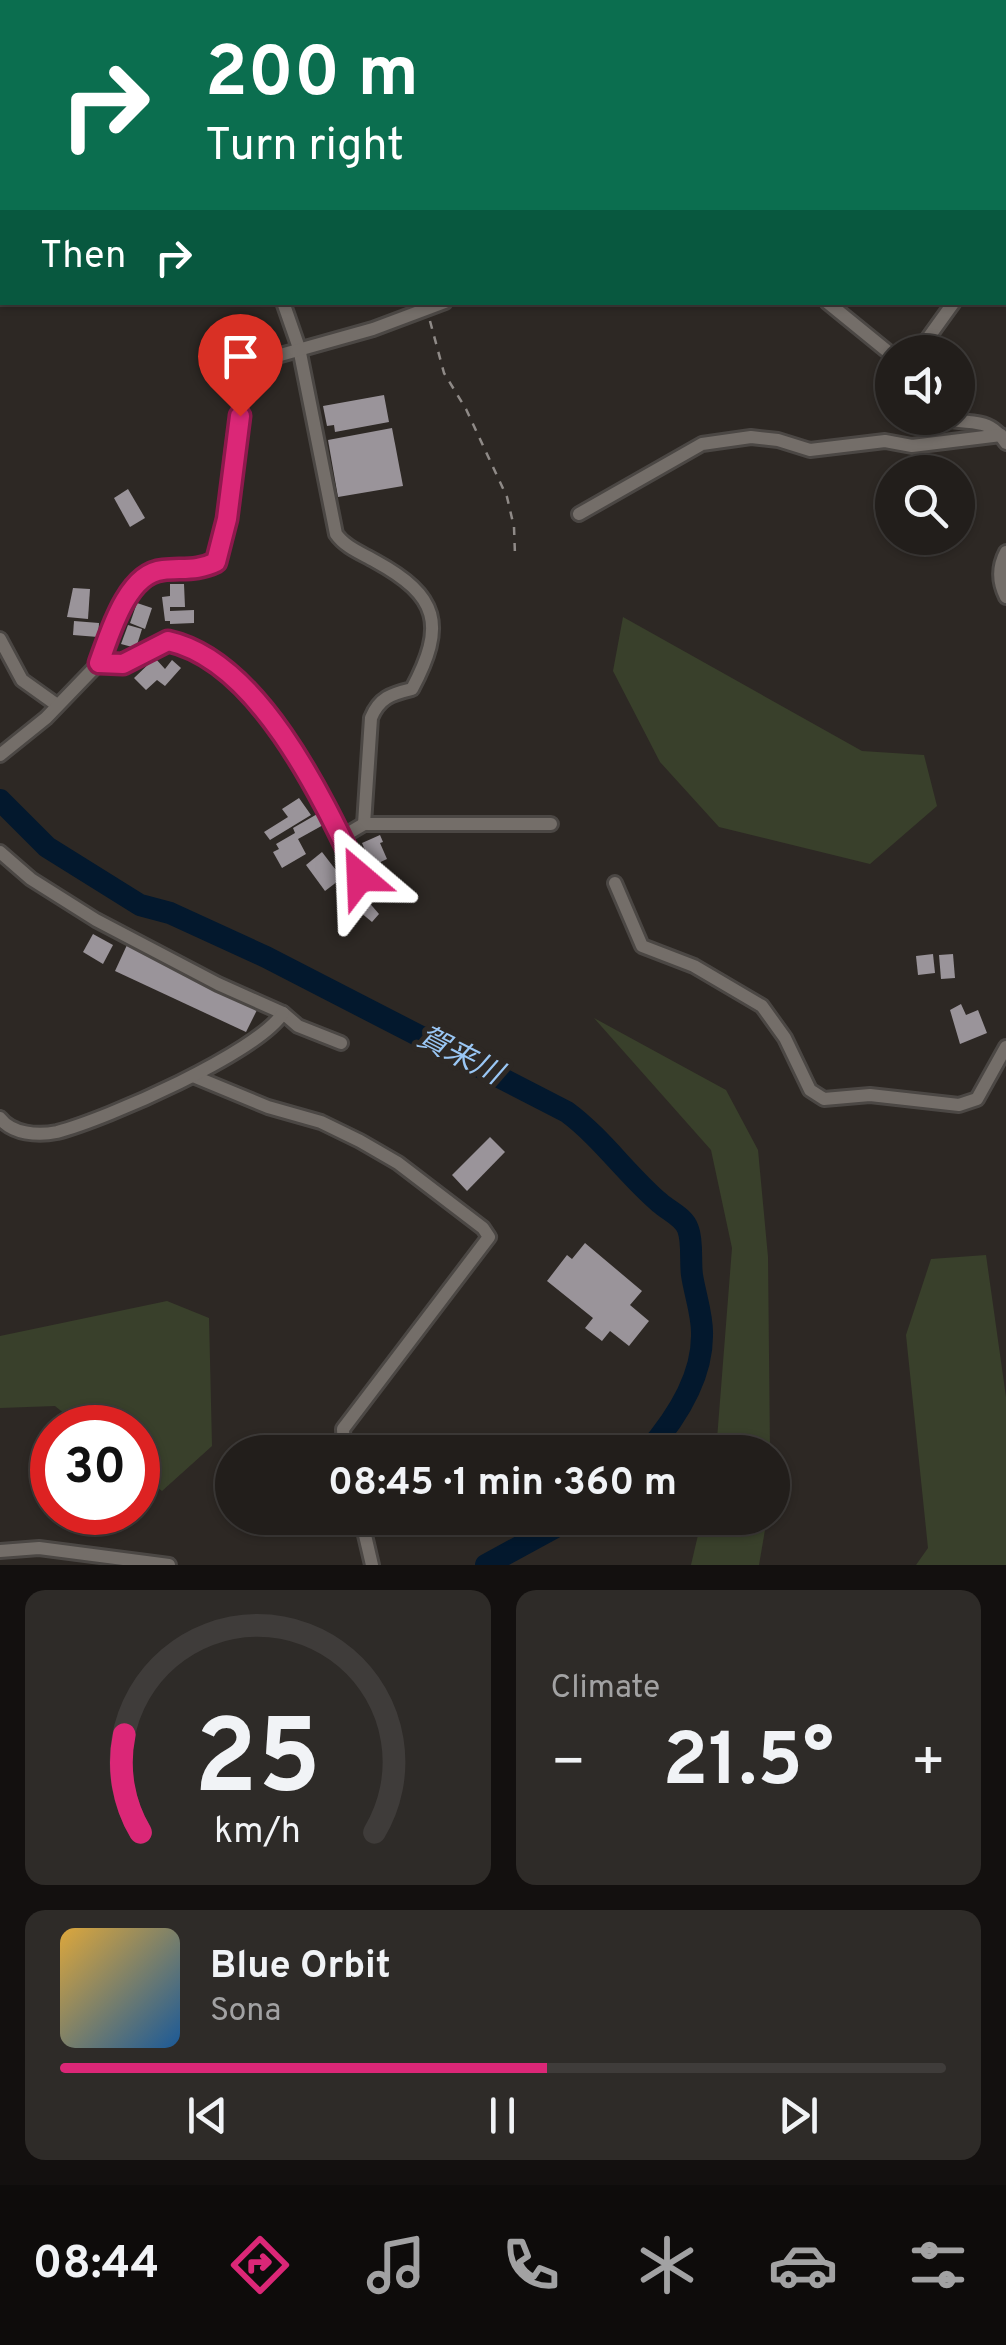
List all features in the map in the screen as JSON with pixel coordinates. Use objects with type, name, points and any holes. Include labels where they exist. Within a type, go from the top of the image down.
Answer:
[{"type":"street","points":[[284,305],[299,348],[336,534],[341,542],[383,565],[422,596],[434,624],[430,650],[412,689],[386,696],[376,706],[364,824]]},
{"type":"street","points":[[0,754],[46,718],[99,663],[134,584],[146,574],[204,568],[216,562],[227,519],[240,416],[250,374],[259,361],[373,330],[438,305]]},
{"type":"street","points":[[831,305],[875,340]]},
{"type":"street","points":[[930,335],[952,305]]},
{"type":"street","points":[[975,422],[986,424],[1004,439]]},
{"type":"street","points":[[579,514],[702,444],[751,437],[810,450],[884,441],[912,446],[1004,439]]},
{"type":"street","points":[[1006,552],[1000,562],[1000,584],[1006,597]]},
{"type":"street","points":[[0,639],[22,680],[57,705]]},
{"type":"street","points":[[99,663],[123,664],[168,641],[224,666],[271,716],[342,837],[360,877]]},
{"type":"street","points":[[342,837],[364,824],[550,824]]},
{"type":"street","points":[[0,852],[31,879],[96,920],[218,984],[284,1013],[298,1026],[341,1043]]},
{"type":"street","points":[[615,883],[642,946],[694,966],[762,1006],[786,1038],[810,1090],[824,1100],[870,1095],[970,1103],[978,1100],[1006,1047]]},
{"type":"street","points":[[0,1118],[8,1128],[56,1132],[193,1076],[275,1026],[284,1013]]},
{"type":"street","points":[[193,1076],[268,1107],[321,1122],[360,1141],[398,1163],[483,1228],[489,1237],[342,1430],[342,1435]]},
{"type":"street","points":[[365,1535],[372,1565]]},
{"type":"street","points":[[0,1551],[40,1548],[169,1565]]},
{"type":"path","points":[[427,310],[444,373],[466,409],[507,498],[515,555]]},
{"type":"green space","points":[[623,617],[862,751],[924,755],[937,806],[870,864],[719,827],[660,762],[613,671]]},
{"type":"green space","points":[[594,1018],[726,1090],[758,1150],[768,1257],[770,1435],[717,1435],[732,1248],[711,1150]]},
{"type":"green space","points":[[986,1255],[1006,1397],[1006,1565],[916,1565],[928,1548],[906,1335],[931,1259]]},
{"type":"green space","points":[[167,1301],[209,1318],[212,1446],[162,1491],[160,1405],[0,1408],[0,1336]]},
{"type":"green space","points":[[698,1535],[764,1535],[759,1565],[691,1565]]},
{"type":"building","points":[[384,395],[389,422],[335,432],[334,425],[327,426],[323,406]]},
{"type":"building","points":[[392,428],[403,486],[338,497],[328,440]]},
{"type":"building","points":[[128,489],[145,518],[130,527],[114,498]]},
{"type":"building","points":[[170,584],[184,584],[185,607],[170,607],[170,611],[194,610],[194,623],[165,621],[162,597],[170,596]]},
{"type":"building","points":[[73,588],[90,589],[88,619],[67,617]]},
{"type":"building","points":[[137,603],[152,608],[145,629],[130,623]]},
{"type":"building","points":[[74,621],[99,623],[98,637],[73,635]]},
{"type":"building","points":[[128,625],[142,629],[136,648],[121,644]]},
{"type":"building","points":[[155,658],[165,669],[172,660],[181,668],[165,686],[157,680],[146,690],[134,678]]},
{"type":"building","points":[[299,798],[311,815],[270,840],[264,832],[288,817],[282,809]]},
{"type":"building","points":[[319,813],[325,824],[298,839],[306,854],[282,868],[273,852],[279,849],[276,844],[295,833],[293,828]]},
{"type":"building","points":[[380,835],[387,859],[372,866],[362,843]]},
{"type":"building","points":[[322,852],[342,878],[325,891],[306,865]]},
{"type":"building","points":[[349,879],[379,914],[372,922],[336,892]]},
{"type":"building","points":[[93,934],[113,945],[103,964],[83,952]]},
{"type":"building","points":[[127,945],[259,1006],[246,1032],[115,971]]},
{"type":"building","points":[[933,954],[935,973],[918,975],[916,956]]},
{"type":"building","points":[[953,954],[955,978],[941,979],[939,955]]},
{"type":"building","points":[[961,1004],[966,1015],[978,1010],[987,1033],[960,1044],[950,1010]]},
{"type":"building","points":[[490,1137],[505,1152],[467,1191],[452,1175]]},
{"type":"building","points":[[585,1243],[642,1291],[630,1305],[649,1321],[629,1346],[610,1331],[602,1341],[585,1328],[593,1318],[547,1281],[567,1255],[572,1259]]},
{"type":"waterway","name":"賀来川","points":[[0,800],[47,847],[140,905],[170,913],[266,957],[567,1112],[592,1133],[688,1229],[702,1328],[701,1352],[685,1399],[661,1435]]},
{"type":"waterway","name":"賀来川","points":[[486,1565],[541,1535]]},
{"type":"route","points":[[240,416],[227,519],[216,562],[204,568],[146,574],[134,584],[99,663],[123,664],[168,641],[224,666],[271,716],[342,837],[360,877]]}]
